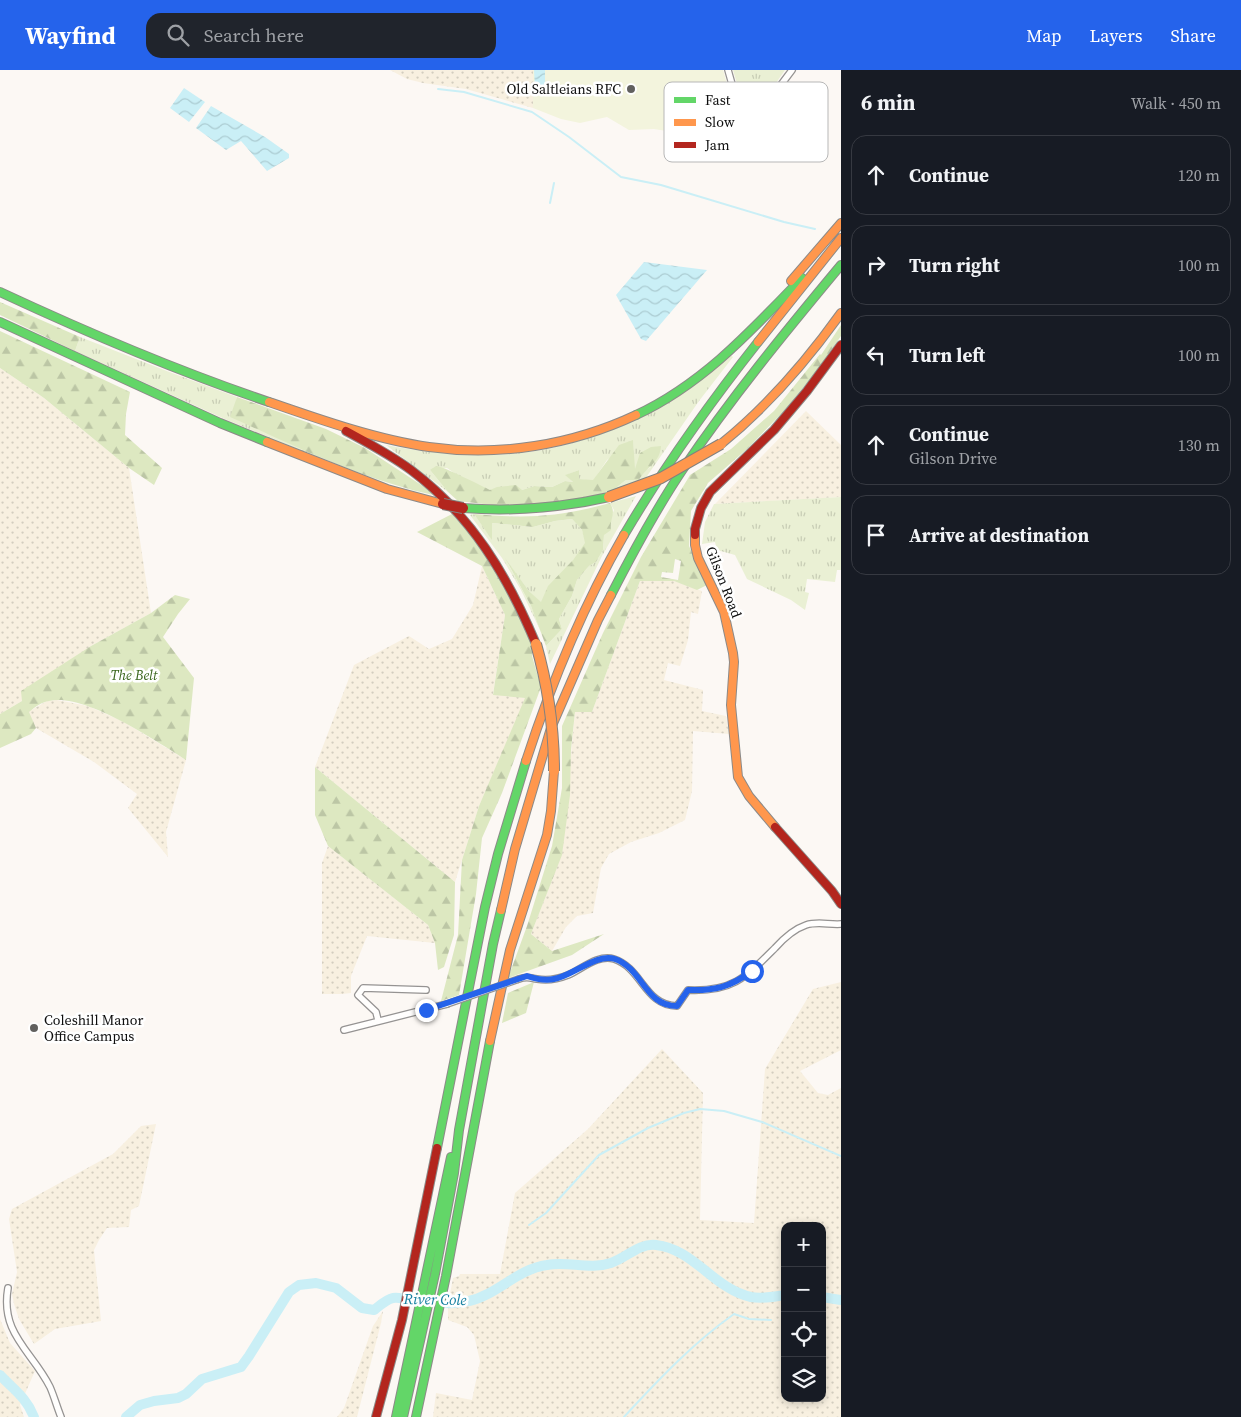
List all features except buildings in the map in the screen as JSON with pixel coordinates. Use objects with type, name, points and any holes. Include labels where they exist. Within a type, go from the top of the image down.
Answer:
[{"type":"main road","points":[[713,364],[791,281],[841,223]]},
{"type":"main road","points":[[0,292],[131,351],[226,387],[297,411],[416,445],[444,449],[485,451],[528,448],[590,434],[642,412],[686,385],[730,351],[841,238]]},
{"type":"main road","points":[[376,1417],[402,1320],[483,916],[499,847],[524,764],[552,687],[577,628],[644,500],[730,378],[841,238]]},
{"type":"main road","points":[[403,1417],[435,1274],[493,944],[515,849],[551,728],[598,620],[633,552],[682,470],[757,366],[841,265]]},
{"type":"main road","points":[[0,322],[248,434],[387,489],[463,508],[535,510],[571,506],[609,497],[661,478],[721,444],[769,403],[841,313]]},
{"type":"main road","name":"Gilson Road","points":[[841,345],[807,391],[774,430],[710,492],[697,517],[695,529],[695,546],[698,558],[724,612],[733,653],[731,705],[734,749],[740,782],[760,812],[841,904]]},
{"type":"main road","points":[[297,411],[348,432],[384,451],[406,465],[449,502],[477,535],[502,570],[520,604],[536,644],[545,675],[551,708],[554,771],[547,835],[510,950],[435,1274]]},
{"type":"main road","points":[[394,1417],[401,1388],[425,1325]]},
{"type":"main road","points":[[416,1417],[425,1325]]},
{"type":"street","points":[[783,82],[792,70]]},
{"type":"street","points":[[344,1030],[447,1004],[527,976],[537,979],[554,979],[568,975],[599,959],[607,958],[626,965],[657,1000],[667,1006],[677,1006],[688,990],[718,989],[740,980],[797,929],[817,923],[841,924]]},
{"type":"street","points":[[378,1020],[376,1012],[358,995],[363,988],[426,990]]},
{"type":"street","points":[[8,1288],[3,1308],[13,1339],[32,1360],[50,1387],[60,1417]]},
{"type":"shaded area","points":[[390,70],[533,70],[533,108],[466,89],[407,79]]},
{"type":"shaded area","points":[[0,368],[44,398],[129,468],[151,613],[91,646],[22,701],[0,714]]},
{"type":"shaded area","points":[[806,411],[841,445],[841,497],[715,504]]},
{"type":"shaded area","points":[[482,566],[505,615],[493,694],[526,698],[479,806],[455,882],[315,767],[354,665],[409,636],[429,649],[452,639],[473,605]]},
{"type":"shaded area","points":[[640,581],[674,581],[702,591],[698,614],[691,612],[688,640],[680,666],[668,663],[664,680],[703,690],[702,711],[726,716],[729,734],[693,731],[692,791],[685,820],[659,833],[631,842],[609,854],[601,868],[593,913],[577,916],[566,927],[552,951],[531,934],[562,854],[575,712],[592,712]]},
{"type":"shaded area","points":[[57,700],[88,706],[124,722],[186,760],[166,832],[168,857],[128,808],[137,794],[94,762],[36,728],[28,712],[47,701]]},
{"type":"shaded area","points":[[328,846],[428,925],[435,943],[367,936],[351,976],[351,993],[322,994],[322,863]]},
{"type":"shaded area","points":[[841,982],[841,1050],[800,1071],[818,1093],[828,1095],[841,1088],[841,1417],[433,1417],[436,1393],[472,1400],[480,1361],[474,1335],[467,1327],[448,1320],[448,1305],[453,1278],[460,1274],[500,1274],[515,1193],[588,1129],[662,1049],[703,1093],[700,1220],[754,1223],[765,1069],[813,989]]},
{"type":"shaded area","points":[[156,1124],[139,1206],[131,1210],[129,1227],[107,1228],[94,1250],[101,1321],[55,1329],[34,1344],[19,1319],[12,1294],[17,1272],[9,1219],[12,1209],[113,1154],[141,1126]]},
{"type":"shaded area","points":[[383,1311],[357,1417],[337,1417],[344,1408],[373,1326]]},
{"type":"shaded area","points":[[0,1319],[10,1343],[35,1371],[20,1405],[24,1417],[0,1417]]},
{"type":"green space","name":"Old Saltleians RFC","points":[[533,70],[723,70],[726,82],[664,82],[664,131],[629,130],[607,117],[580,123],[561,119],[533,108]]},
{"type":"green space","points":[[733,70],[785,70],[777,82],[736,82]]},
{"type":"green space","points":[[0,302],[80,337],[75,351],[0,315]]},
{"type":"green space","points":[[841,325],[841,336],[812,377],[782,413],[747,449],[708,483],[691,511],[689,546],[707,585],[697,590],[674,581],[640,581],[592,712],[575,712],[571,750],[570,795],[562,855],[531,934],[552,951],[604,934],[572,955],[508,978],[527,926],[552,846],[562,788],[562,726],[603,633],[641,557],[690,475],[731,449],[774,411],[821,355]],"holes":[[[675,559],[681,561],[678,580],[661,577],[662,572],[673,573]]]},
{"type":"green space","points":[[0,331],[130,392],[125,435],[162,468],[154,485],[129,468],[44,398],[0,368]]},
{"type":"green space","points":[[80,337],[237,397],[236,400],[323,459],[227,420],[75,351]]},
{"type":"green space","points":[[730,355],[733,357],[699,401],[645,479],[612,491],[626,480],[639,480],[644,471],[651,467],[634,471],[633,441],[607,460],[593,481],[579,479],[579,470],[566,475],[573,482],[565,481],[552,487],[534,486],[522,490],[490,491],[447,468],[430,470],[448,492],[386,445],[440,453],[494,455],[547,449],[573,443],[610,429]]},
{"type":"green space","points":[[237,397],[326,429],[365,448],[438,496],[384,482],[306,451],[230,417]]},
{"type":"green space","points":[[633,440],[635,469],[640,453],[651,447],[661,446],[656,461],[639,480],[626,480],[612,491],[581,499],[549,504],[501,506],[458,501],[430,470],[436,466],[440,467],[490,490],[497,487],[516,485],[522,490],[534,486],[552,487],[565,481],[573,482],[565,475],[579,470],[579,479],[593,480],[619,445]]},
{"type":"green space","points":[[636,496],[602,556],[550,664],[546,646],[562,629],[559,619],[572,596],[577,580],[589,566],[596,562],[603,550],[604,535],[614,510],[610,503]]},
{"type":"green space","points":[[841,497],[841,570],[837,570],[835,582],[807,579],[805,592],[809,593],[805,610],[791,600],[747,579],[735,555],[717,550],[715,542],[702,544],[705,522],[714,504]]},
{"type":"green space","points":[[610,503],[613,511],[611,530],[604,535],[603,550],[596,562],[589,566],[577,580],[572,596],[559,619],[562,629],[546,646],[531,606],[505,558],[529,591],[541,602],[548,586],[573,560],[585,543],[582,530],[572,519],[533,527],[492,523],[492,540],[474,514],[543,516]]},
{"type":"green space","points":[[452,514],[477,542],[499,575],[517,609],[532,646],[532,656],[541,687],[502,793],[482,838],[476,894],[459,995],[441,1001],[458,935],[462,860],[479,806],[525,698],[493,695],[505,615],[482,566],[417,532]]},
{"type":"green space","points":[[474,514],[492,539],[492,523],[533,527],[572,519],[582,530],[586,543],[541,603],[529,591],[507,562],[531,606],[541,632],[521,590],[502,558],[470,515]]},
{"type":"green space","name":"The Belt","points":[[175,595],[190,599],[163,637],[194,678],[186,760],[120,720],[81,704],[64,700],[49,701],[34,708],[29,712],[36,728],[31,734],[0,748],[0,714],[22,701],[21,691],[91,646],[151,613]]},
{"type":"green space","points":[[315,767],[455,882],[454,935],[444,967],[438,970],[435,943],[428,925],[328,846],[315,815]]},
{"type":"green space","points":[[534,982],[526,1013],[502,1023],[508,993]]},
{"type":"water","points":[[534,70],[545,70],[545,86],[535,89]]},
{"type":"water","points":[[184,88],[205,102],[189,122],[170,108]]},
{"type":"water","points":[[211,106],[265,137],[289,154],[289,158],[267,171],[241,141],[226,150],[196,128]]},
{"type":"water","points":[[644,262],[707,270],[646,341],[641,339],[616,295]]},
{"type":"waterway","points":[[438,89],[464,92],[532,112],[569,137],[621,177],[661,185],[784,222],[815,229]]},
{"type":"waterway","points":[[550,203],[554,183]]},
{"type":"waterway","points":[[529,1225],[546,1213],[599,1155],[648,1128],[684,1113],[700,1109],[724,1111],[762,1122],[841,1156]]},
{"type":"waterway","name":"River Cole","points":[[126,1417],[140,1405],[178,1398],[186,1394],[202,1379],[241,1367],[289,1292],[299,1285],[316,1283],[336,1288],[362,1308],[374,1310],[386,1301],[395,1298],[454,1303],[479,1298],[536,1267],[555,1264],[603,1265],[617,1261],[644,1246],[656,1245],[682,1254],[738,1293],[759,1298],[781,1296]]},
{"type":"waterway","name":"River Cole","points":[[826,1298],[841,1300]]},
{"type":"waterway","points":[[624,1417],[690,1350],[734,1314],[749,1319],[771,1320]]},
{"type":"waterway","name":"River Cole","points":[[0,1375],[23,1399],[34,1417]]},
{"type":"traffic: fast","points":[[611,595],[654,515],[701,443],[759,365],[841,265]]},
{"type":"traffic: fast","points":[[636,415],[683,388],[705,372],[745,336],[802,278]]},
{"type":"traffic: fast","points":[[0,292],[133,351],[269,402]]},
{"type":"traffic: fast","points":[[0,322],[220,423],[267,442]]},
{"type":"traffic: fast","points":[[624,535],[688,436],[758,342]]},
{"type":"traffic: fast","points":[[463,508],[500,510],[536,508],[573,504],[609,497]]},
{"type":"traffic: fast","points":[[437,1148],[485,907],[498,854],[526,761]]},
{"type":"traffic: fast","points":[[403,1417],[435,1274],[454,1173],[459,1130],[501,910]]},
{"type":"traffic: fast","points":[[416,1417],[446,1276],[490,1041]]},
{"type":"traffic: fast","points":[[396,1417],[451,1157]]},
{"type":"traffic: slow","points":[[791,281],[841,223]]},
{"type":"traffic: slow","points":[[758,342],[841,238]]},
{"type":"traffic: slow","points":[[721,444],[786,383],[841,313]]},
{"type":"traffic: slow","points":[[269,402],[369,434],[409,444],[455,450],[508,449],[561,441],[612,425],[636,415]]},
{"type":"traffic: slow","points":[[267,442],[387,489],[443,504]]},
{"type":"traffic: slow","points":[[609,497],[661,478],[721,444]]},
{"type":"traffic: slow","points":[[526,761],[546,703],[569,646],[595,589],[624,535]]},
{"type":"traffic: slow","points":[[695,535],[698,558],[724,612],[733,653],[731,705],[738,777],[749,796],[775,827]]},
{"type":"traffic: slow","points":[[501,910],[515,849],[551,728],[598,620],[611,595]]},
{"type":"traffic: slow","points":[[536,644],[544,675],[549,707],[553,738],[554,771]]},
{"type":"traffic: slow","points":[[490,1041],[510,950],[547,835],[554,771]]},
{"type":"traffic: jam","points":[[695,535],[701,508],[710,492],[774,430],[807,391],[841,345]]},
{"type":"traffic: jam","points":[[346,431],[379,449],[411,470],[433,488],[470,527],[486,548],[513,594],[536,644]]},
{"type":"traffic: jam","points":[[443,504],[463,508]]},
{"type":"traffic: jam","points":[[775,827],[832,891],[841,904]]},
{"type":"traffic: jam","points":[[376,1417],[402,1320],[437,1148]]},
{"type":"place","name":"Old Saltleians RFC","points":[[631,89]]},
{"type":"place","name":"Coleshill Manor Office Campus","points":[[34,1028]]},
{"type":"route","points":[[426,1010],[527,976],[545,980],[568,975],[599,959],[607,958],[626,965],[657,1000],[667,1006],[677,1006],[688,990],[718,989],[729,986],[752,971]]}]
